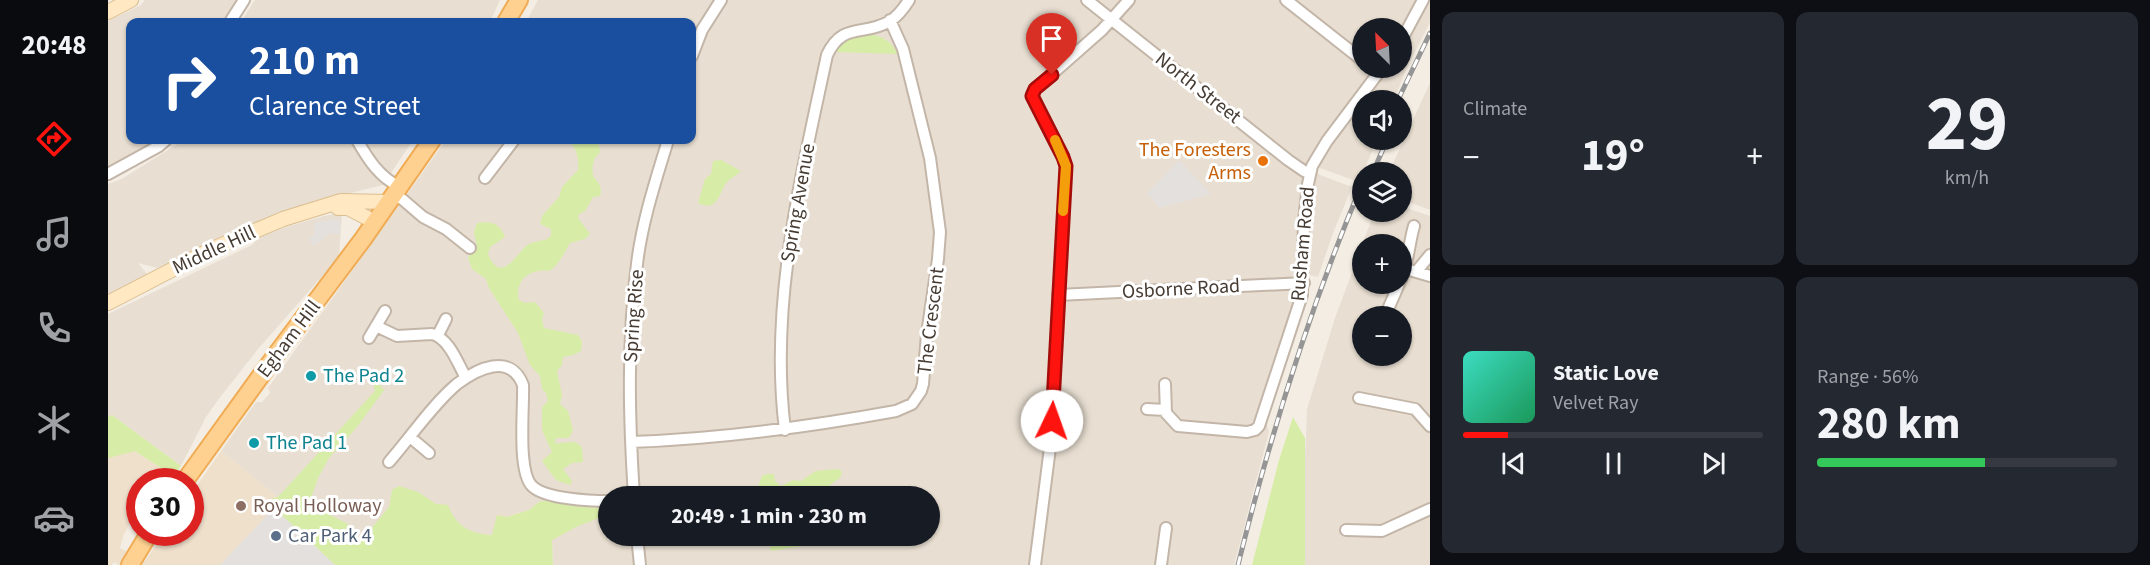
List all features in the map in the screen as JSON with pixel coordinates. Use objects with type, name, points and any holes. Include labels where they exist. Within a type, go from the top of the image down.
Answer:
[{"type":"main road","points":[[508,18],[519,0]]},
{"type":"main road","name":"Egham Hill","points":[[194,468],[375,222],[429,144]]},
{"type":"main road","points":[[130,565],[142,546]]},
{"type":"street","points":[[108,12],[132,0]]},
{"type":"street","points":[[233,18],[244,0]]},
{"type":"street","points":[[696,40],[721,0]]},
{"type":"street","points":[[890,20],[902,10],[909,0]]},
{"type":"street","name":"North Street","points":[[1087,0],[1288,160],[1310,173]]},
{"type":"street","points":[[1035,565],[1051,440],[1066,166],[1032,94],[1102,30],[1129,0]]},
{"type":"street","points":[[1286,0],[1352,52]]},
{"type":"street","points":[[1412,21],[1424,0]]},
{"type":"street","name":"The Crescent","points":[[631,442],[697,439],[785,430],[896,411],[912,404],[921,391],[924,384],[927,334],[940,232],[930,158],[903,49],[890,20]]},
{"type":"street","name":"Spring Avenue","points":[[785,430],[782,317],[785,278],[794,213],[827,55],[842,35],[877,26],[890,20]]},
{"type":"street","name":"Rusham Road","points":[[1166,410],[1173,423],[1183,428],[1247,432],[1259,426],[1302,295],[1304,221],[1312,166],[1371,78]]},
{"type":"street","points":[[108,174],[161,144]]},
{"type":"street","points":[[359,144],[370,164],[392,183],[394,195],[423,217],[446,229],[470,248]]},
{"type":"street","points":[[484,178],[511,144]]},
{"type":"street","name":"Spring Rise","points":[[633,486],[630,333],[637,263],[667,144]]},
{"type":"street","name":"Middle Hill","points":[[108,303],[180,265],[283,219],[341,201],[394,195]]},
{"type":"street","name":"Middle Hill","points":[[324,208],[348,208],[375,222]]},
{"type":"street","points":[[1412,234],[1414,226]]},
{"type":"street","points":[[1412,270],[1430,255]]},
{"type":"street","points":[[1412,276],[1430,276]]},
{"type":"street","name":"Osborne Road","points":[[1058,295],[1304,283]]},
{"type":"street","points":[[369,338],[385,311]]},
{"type":"street","points":[[438,335],[446,319]]},
{"type":"street","points":[[376,326],[397,336],[438,335],[450,350],[466,378]]},
{"type":"street","points":[[389,462],[447,394],[466,378],[487,368],[506,366],[518,375],[523,391],[525,476],[538,490],[581,501],[598,501]]},
{"type":"street","points":[[1147,409],[1166,410],[1165,384]]},
{"type":"street","points":[[1359,398],[1415,409],[1430,426]]},
{"type":"street","points":[[410,437],[429,453]]},
{"type":"street","points":[[1346,530],[1382,531],[1430,509]]},
{"type":"street","points":[[1161,565],[1166,528]]},
{"type":"street","points":[[638,546],[640,565]]},
{"type":"shaded area","points":[[145,0],[239,0],[228,18],[126,18],[126,144],[156,144],[108,170],[108,21],[141,5]]},
{"type":"shaded area","points":[[255,0],[500,0],[492,18],[244,18]]},
{"type":"shaded area","points":[[538,0],[1430,0],[1430,22],[1412,58],[1412,18],[1352,18],[1352,78],[1403,78],[1398,90],[1352,90],[1352,150],[1373,150],[1368,162],[1352,162],[1352,180],[1317,167],[1316,172],[1320,175],[1352,187],[1318,277],[1301,273],[1262,404],[1269,432],[1234,565],[553,565],[552,540],[520,512],[507,517],[492,535],[466,530],[371,550],[278,497],[221,451],[256,402],[262,402],[270,393],[268,388],[443,144],[696,144],[696,18],[528,18]]},
{"type":"shaded area","points":[[1430,83],[1430,210],[1412,203],[1412,162],[1394,162],[1399,150],[1412,150],[1412,122]]},
{"type":"shaded area","points":[[178,144],[410,144],[383,185],[265,218],[157,268],[138,263],[147,274],[108,296],[108,184],[120,180]]},
{"type":"shaded area","points":[[1179,160],[1211,194],[1160,208],[1147,193]]},
{"type":"shaded area","points":[[1412,210],[1430,216],[1430,565],[1305,565],[1307,409],[1335,318],[1352,273],[1352,294],[1412,294],[1412,234],[1366,234],[1371,222],[1412,222]]},
{"type":"shaded area","points":[[342,213],[339,257],[258,349],[218,400],[206,417],[181,466],[112,415],[108,417],[108,314],[252,245],[262,234]]},
{"type":"shaded area","points":[[340,219],[340,234],[331,233],[313,246],[309,238],[314,235],[315,222]]},
{"type":"shaded area","name":"Royal Holloway","points":[[108,449],[135,451],[161,468],[126,468],[126,530],[120,548],[145,561],[156,546],[204,546],[204,475],[221,451],[278,497],[362,556],[466,530],[492,535],[497,515],[507,517],[520,512],[553,565],[119,565],[114,562],[108,565]]},
{"type":"shaded area","name":"Car Park 4","points":[[274,508],[335,565],[220,565]]},
{"type":"green space","points":[[869,34],[886,40],[898,54],[835,52],[845,41]]},
{"type":"green space","points":[[571,144],[599,145],[600,152],[594,160],[593,176],[601,193],[600,196],[593,197],[578,218],[590,234],[585,239],[570,243],[558,262],[549,271],[536,271],[525,277],[518,293],[519,300],[525,303],[535,302],[544,313],[542,319],[544,328],[578,335],[582,342],[581,351],[563,357],[562,365],[557,371],[562,395],[560,404],[568,411],[573,430],[569,438],[556,438],[555,443],[573,442],[582,448],[583,462],[572,463],[563,469],[572,481],[570,485],[556,480],[542,461],[552,452],[542,430],[542,407],[548,401],[542,389],[540,376],[530,365],[518,333],[489,288],[486,279],[472,269],[468,258],[477,247],[474,232],[477,223],[494,224],[503,232],[505,237],[490,247],[488,254],[493,263],[499,267],[509,264],[529,244],[551,236],[551,229],[540,224],[542,216],[559,197],[562,187],[578,170]]},
{"type":"green space","points":[[721,160],[741,171],[730,179],[715,203],[705,205],[698,203],[705,179],[711,174],[713,161]]},
{"type":"green space","points":[[372,376],[384,390],[357,427],[329,458],[318,478],[311,498],[330,515],[348,524],[360,542],[389,507],[392,490],[399,486],[418,492],[436,504],[448,505],[455,518],[465,528],[477,533],[492,535],[497,515],[507,517],[529,510],[539,502],[552,499],[572,506],[598,508],[598,518],[552,540],[553,565],[335,565],[274,508],[273,498],[278,497],[375,391]]},
{"type":"green space","points":[[112,415],[181,466],[179,468],[161,468],[135,451],[108,458],[108,417]]},
{"type":"green space","points":[[1293,417],[1305,438],[1305,565],[1252,565],[1279,460]]},
{"type":"green space","points":[[839,469],[842,472],[840,478],[830,486],[781,486],[793,480],[801,481],[816,471]]},
{"type":"green space","points":[[768,474],[774,474],[775,481],[781,486],[759,486],[762,476]]},
{"type":"green space","points":[[770,546],[803,546],[771,551]]},
{"type":"railway","points":[[1403,90],[1430,33]]},
{"type":"railway","points":[[1377,162],[1383,150]]},
{"type":"railway","points":[[1238,565],[1292,372],[1352,208]]},
{"type":"slow traffic","points":[[1055,140],[1066,166],[1063,211]]},
{"type":"place","name":"The Foresters Arms","points":[[1263,161]]},
{"type":"place","name":"The Pad 2","points":[[311,376]]},
{"type":"place","name":"The Pad 1","points":[[254,443]]},
{"type":"place","name":"Royal Holloway","points":[[241,506]]},
{"type":"place","name":"Car Park 4","points":[[276,536]]},
{"type":"route","points":[[1052,75],[1032,92],[1032,96],[1066,166],[1052,421]]}]
